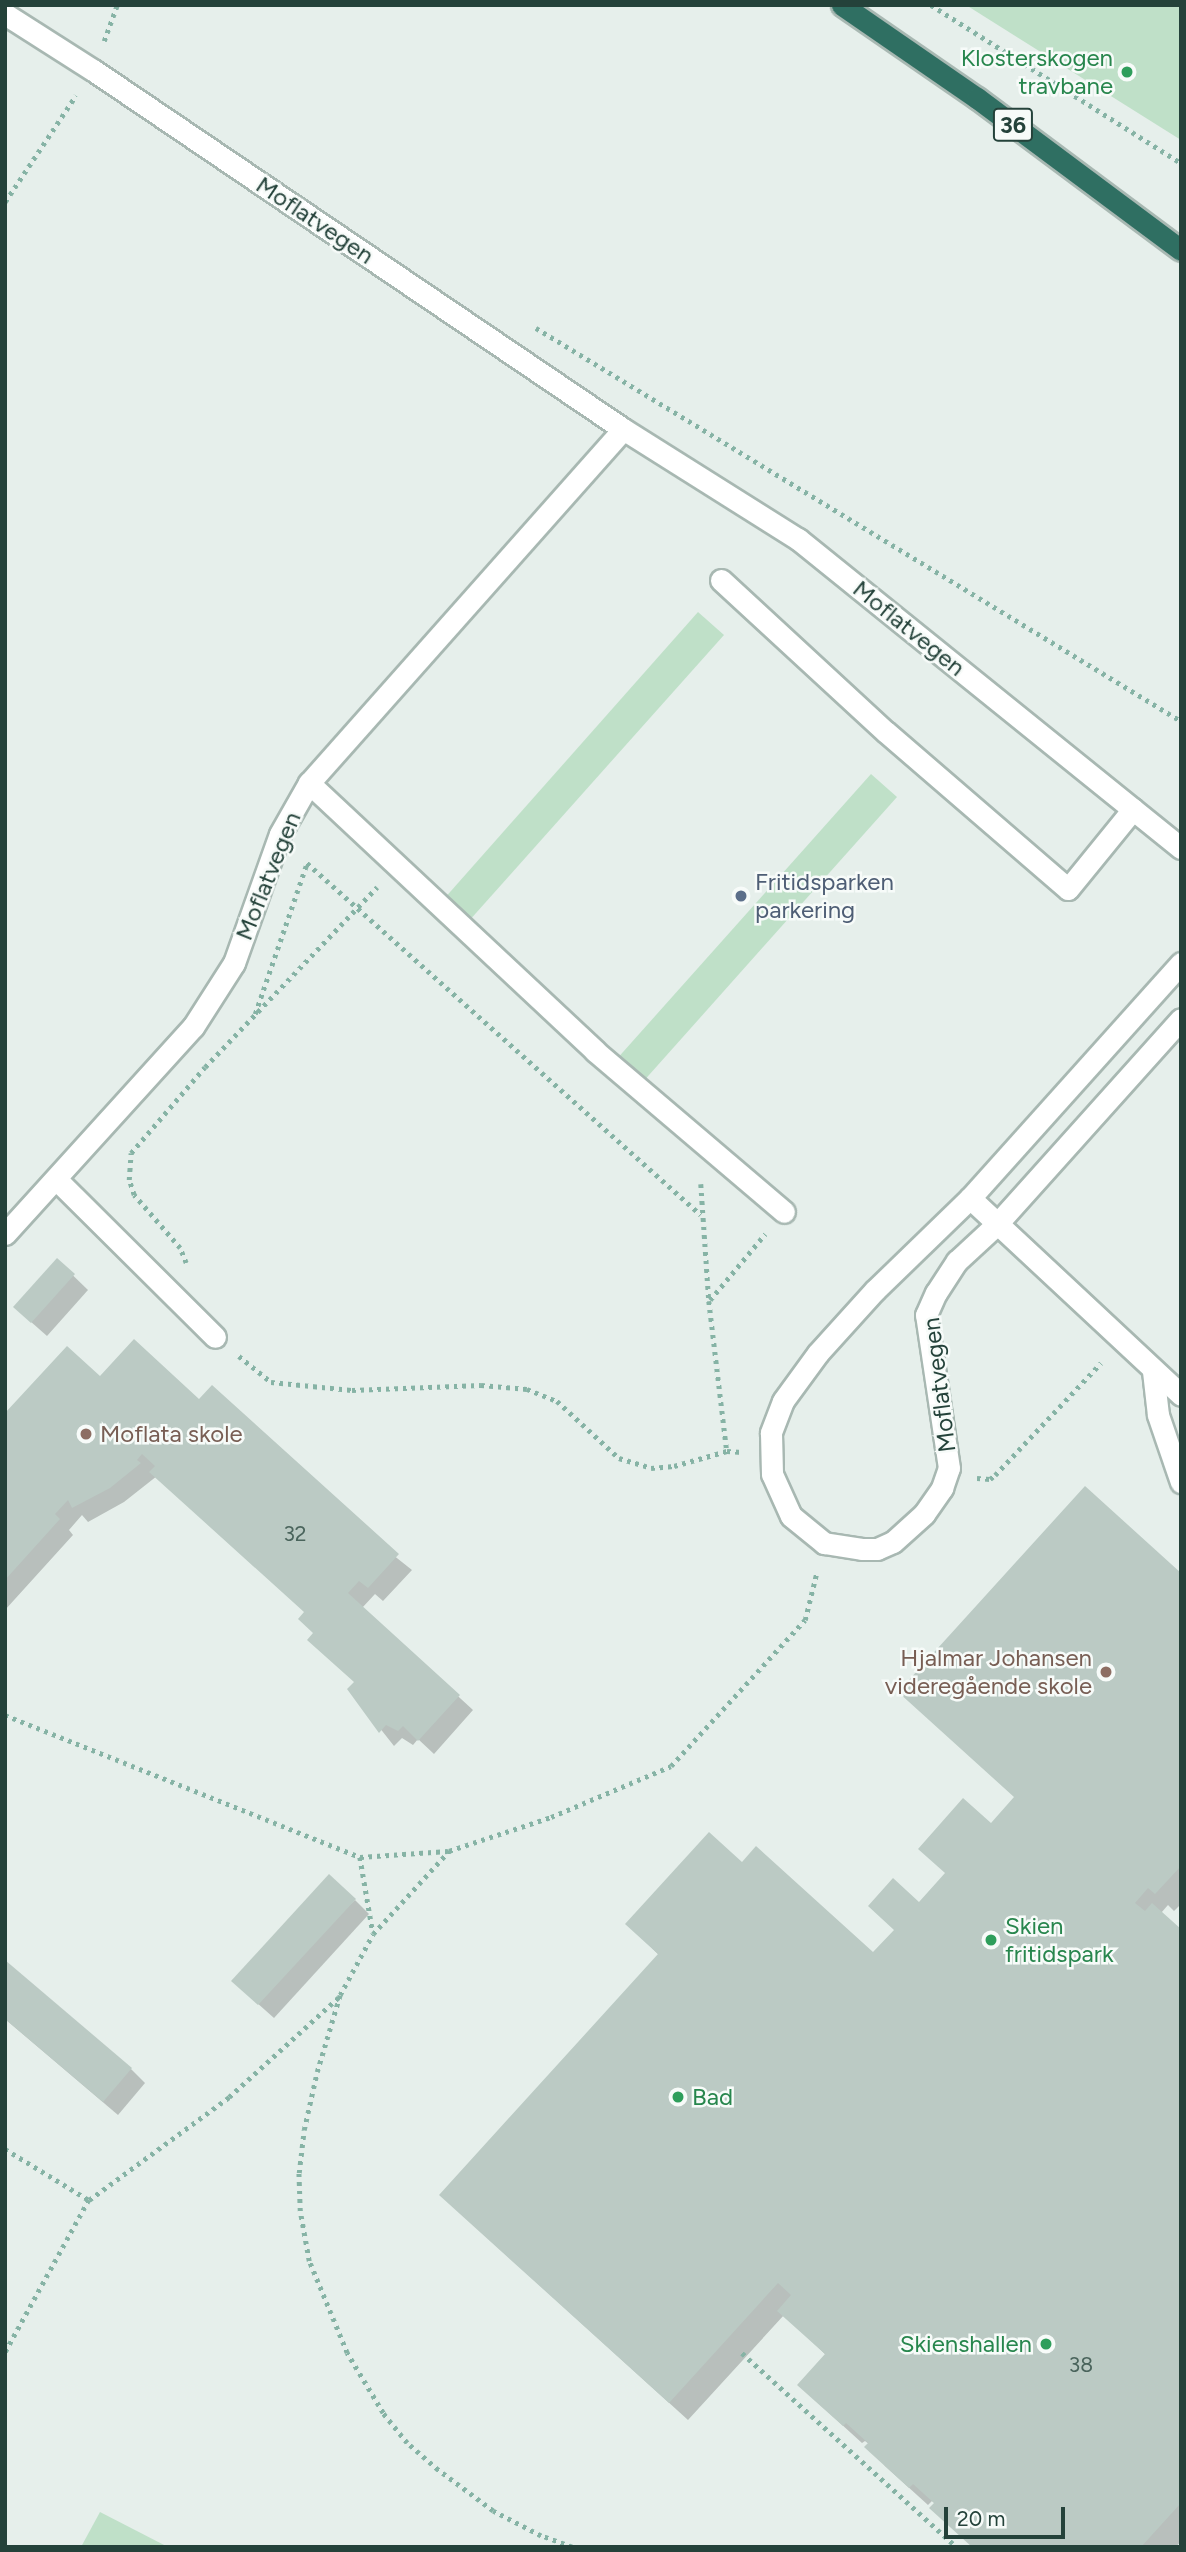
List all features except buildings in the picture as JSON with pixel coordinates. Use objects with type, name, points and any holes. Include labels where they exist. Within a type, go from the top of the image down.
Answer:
[{"type":"highway","name":"36","points":[[842,5],[977,98],[1181,250]]},
{"type":"street","name":"Moflatvegen","points":[[5,15],[93,70],[623,429],[799,539],[1181,848]]},
{"type":"street","name":"Moflatvegen","points":[[5,1234],[193,1027],[234,963],[280,834],[309,783],[623,429]]},
{"type":"street","points":[[721,580],[886,732],[1068,889],[1133,809]]},
{"type":"street","points":[[309,783],[595,1051],[784,1212]]},
{"type":"street","points":[[824,1543],[791,1516],[772,1474],[770,1455],[775,1417],[798,1378],[876,1290],[970,1198],[1181,963]]},
{"type":"street","name":"Moflatvegen","points":[[824,1543],[877,1549],[893,1542],[924,1514],[949,1473],[926,1315],[936,1293],[957,1261],[997,1224],[1181,1019]]},
{"type":"street","points":[[56,1179],[215,1337]]},
{"type":"street","points":[[970,1198],[1181,1395]]},
{"type":"street","points":[[1153,1371],[1158,1415],[1181,1482]]},
{"type":"path","points":[[931,5],[1181,163]]},
{"type":"path","points":[[5,202],[93,70]]},
{"type":"path","points":[[525,321],[1181,721]]},
{"type":"path","points":[[307,863],[701,1215]]},
{"type":"path","points":[[190,1273],[180,1248],[134,1195],[129,1180],[131,1153],[205,1067],[397,865]]},
{"type":"path","points":[[701,1140],[701,1215],[727,1451]]},
{"type":"path","points":[[709,1301],[784,1212]]},
{"type":"path","points":[[215,1337],[271,1382],[352,1390],[481,1385],[527,1389],[557,1401],[619,1458],[651,1468],[674,1466],[727,1451],[770,1455]]},
{"type":"path","points":[[949,1473],[990,1479],[1109,1355]]},
{"type":"path","points":[[5,1715],[360,1857],[449,1851],[551,1817],[671,1766],[805,1620],[824,1543]]},
{"type":"path","points":[[449,1851],[373,1934],[340,1995],[317,2072],[304,2130],[299,2174],[304,2236],[331,2320],[366,2387],[407,2443],[493,2511],[541,2536],[572,2547]]},
{"type":"path","points":[[360,1857],[373,1934]]},
{"type":"path","points":[[5,2353],[89,2200],[229,2097],[340,1995]]},
{"type":"path","points":[[5,2149],[89,2200]]},
{"type":"path","points":[[742,2353],[957,2547]]},
{"type":"green space","name":"Klosterskogen travbane","points":[[966,5],[1181,5],[1181,140]]},
{"type":"green space","points":[[698,612],[724,635],[468,922],[443,900]]},
{"type":"green space","points":[[871,774],[897,797],[641,1084],[615,1061]]},
{"type":"green space","points":[[100,2512],[168,2547],[81,2547]]},
{"type":"place","name":"Klosterskogen travbane","points":[[1127,72]]},
{"type":"place","name":"Fritidsparken parkering","points":[[741,896]]},
{"type":"place","name":"Moflata skole","points":[[86,1434]]},
{"type":"place","name":"Hjalmar Johansen videregående skole","points":[[1106,1672]]},
{"type":"place","name":"Skien fritidspark","points":[[991,1940]]},
{"type":"place","name":"Bad","points":[[678,2097]]},
{"type":"place","name":"Skienshallen","points":[[1046,2344]]}]
